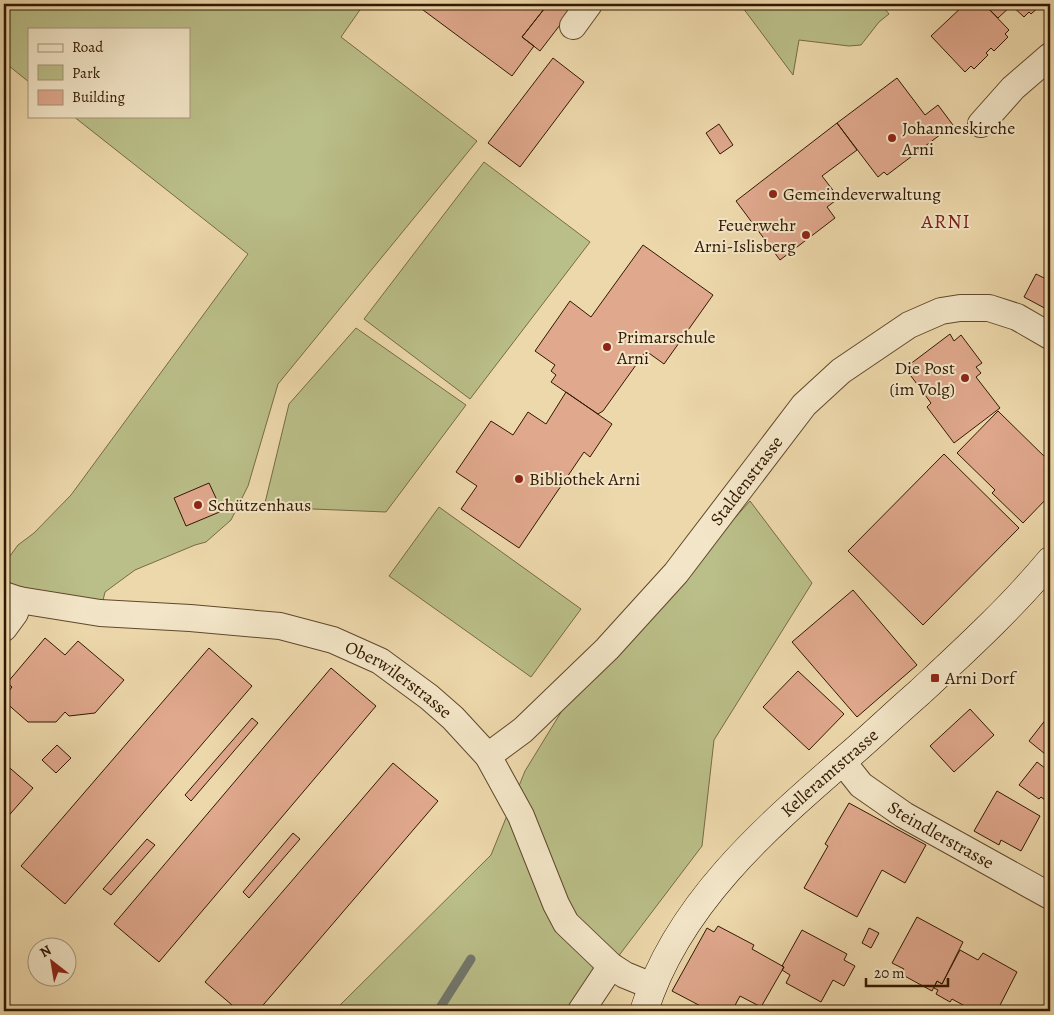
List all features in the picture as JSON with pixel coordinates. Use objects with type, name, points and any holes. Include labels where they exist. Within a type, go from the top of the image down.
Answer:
[{"type":"street","points":[[573,26],[589,4]]},
{"type":"street","points":[[981,124],[1013,88],[1050,56]]},
{"type":"street","name":"Staldenstrasse","points":[[488,756],[523,730],[608,649],[676,573],[804,405],[841,371],[909,325],[941,311],[960,308],[989,308],[1017,317],[1050,336]]},
{"type":"street","name":"Kelleramtstrasse","points":[[648,999],[664,960],[677,938],[700,904],[734,862],[842,761],[975,642],[1024,593],[1050,561]]},
{"type":"street","points":[[4,628],[14,613],[11,597]]},
{"type":"street","name":"Oberwilerstrasse","points":[[11,597],[100,613],[280,626],[333,640],[380,661],[429,697],[453,718],[488,756],[521,816],[556,904],[566,923],[612,966],[625,975],[648,999]]},
{"type":"street","name":"Steindlerstrasse","points":[[842,761],[861,785],[904,815],[1050,896]]},
{"type":"street","points":[[580,1011],[612,966]]},
{"type":"green space","points":[[4,4],[364,4],[341,37],[477,141],[278,384],[248,486],[231,520],[206,542],[135,570],[105,592],[100,613],[4,595],[4,564],[18,545],[34,533],[71,495],[248,254],[76,118],[190,118],[190,28],[28,28],[28,81],[4,62]]},
{"type":"green space","points":[[740,4],[881,4],[889,14],[879,22],[861,45],[849,46],[799,40],[793,75]]},
{"type":"green space","points":[[484,162],[590,242],[470,399],[364,319]]},
{"type":"green space","points":[[356,328],[466,405],[386,512],[264,507],[289,404]]},
{"type":"green space","points":[[750,501],[812,583],[714,740],[702,846],[611,966],[581,1011],[334,1011],[491,855],[525,771],[563,709]]},
{"type":"green space","points":[[439,507],[581,609],[531,677],[389,576]]},
{"type":"building","points":[[415,4],[548,4],[522,37],[534,46],[512,76]]},
{"type":"building","points":[[548,4],[576,4],[540,51],[522,37]]},
{"type":"building","points":[[965,4],[984,4],[1009,30],[1005,34],[1008,37],[994,51],[991,48],[986,53],[988,55],[974,69],[971,66],[965,72],[931,36]]},
{"type":"building","points":[[984,4],[1010,4],[1012,5],[998,18]]},
{"type":"building","points":[[1010,4],[1042,4],[1031,14],[1029,12],[1024,17]]},
{"type":"building","points":[[553,58],[584,82],[520,167],[488,143]]},
{"type":"building","name":"Johanneskirche Arni","points":[[897,78],[925,115],[938,105],[953,125],[887,175],[884,172],[878,177],[837,123]]},
{"type":"building","points":[[837,123],[857,150],[822,176],[839,198],[827,207],[835,218],[780,260],[736,201]]},
{"type":"building","points":[[719,124],[733,145],[720,154],[706,133]]},
{"type":"building","points":[[643,245],[713,295],[664,364],[646,351],[603,411],[598,414],[551,382],[556,375],[551,371],[555,365],[535,351],[570,301],[591,317]]},
{"type":"building","points":[[1036,274],[1050,281],[1050,311],[1024,297]]},
{"type":"building","points":[[950,334],[954,341],[961,335],[982,363],[976,367],[981,373],[976,377],[1000,408],[954,443],[927,407],[931,403],[905,368]]},
{"type":"building","points":[[566,392],[612,424],[590,457],[584,452],[519,548],[461,509],[477,486],[456,472],[491,421],[513,435],[528,412],[546,424]]},
{"type":"building","points":[[998,411],[1050,462],[1050,495],[1023,523],[992,493],[995,490],[957,453]]},
{"type":"building","points":[[944,454],[1019,528],[923,625],[848,551]]},
{"type":"building","name":"Schützenhaus","points":[[209,483],[222,511],[186,526],[174,498]]},
{"type":"building","points":[[853,590],[917,665],[857,717],[792,642]]},
{"type":"building","points":[[45,638],[65,655],[78,641],[124,680],[95,713],[69,716],[65,712],[56,722],[28,722],[4,701],[4,697],[12,687],[7,683]]},
{"type":"building","points":[[209,648],[252,686],[65,904],[21,866]]},
{"type":"building","points":[[331,668],[376,706],[159,962],[114,924]]},
{"type":"building","points":[[798,671],[844,714],[809,750],[763,707]]},
{"type":"building","points":[[970,709],[994,735],[954,772],[930,746]]},
{"type":"building","points":[[1050,714],[1050,758],[1029,741]]},
{"type":"building","points":[[252,718],[258,723],[191,801],[185,795]]},
{"type":"building","points":[[57,745],[71,758],[56,773],[42,760]]},
{"type":"building","points":[[1037,762],[1050,772],[1050,804],[1019,785]]},
{"type":"building","points":[[4,763],[33,788],[4,821]]},
{"type":"building","points":[[393,763],[438,801],[258,1011],[239,1011],[205,982]]},
{"type":"building","points":[[997,791],[1040,816],[1021,851],[1001,840],[999,845],[974,831]]},
{"type":"building","points":[[849,803],[926,845],[905,883],[882,870],[857,917],[804,888],[828,846],[825,844]]},
{"type":"building","points":[[293,833],[300,839],[249,898],[243,892]]},
{"type":"building","points":[[147,839],[155,845],[111,895],[103,889]]},
{"type":"building","points":[[917,917],[963,942],[942,984],[937,981],[932,991],[901,974],[904,969],[892,963]]},
{"type":"building","points":[[718,926],[754,945],[752,949],[784,967],[761,1007],[740,996],[732,1011],[710,1011],[672,991],[707,928],[714,932]]},
{"type":"building","points":[[869,928],[879,933],[871,948],[862,943]]},
{"type":"building","points":[[802,930],[847,954],[844,960],[855,966],[844,986],[833,980],[821,1002],[786,983],[790,975],[782,970],[784,967],[782,966]]},
{"type":"building","points":[[960,950],[978,960],[983,953],[1017,972],[997,1011],[974,1011],[952,999],[950,1002],[936,994],[938,990],[934,988],[937,981],[942,984]]},
{"type":"waterway","points":[[438,1011],[471,959]]},
{"type":"place","name":"Johanneskirche Arni","points":[[892,138]]},
{"type":"place","name":"Gemeindeverwaltung","points":[[773,194]]},
{"type":"place","name":"Feuerwehr Arni-Islisberg","points":[[806,235]]},
{"type":"place","name":"Primarschule Arni","points":[[607,347]]},
{"type":"place","name":"Die Post (im Volg)","points":[[965,378]]},
{"type":"place","name":"Bibliothek Arni","points":[[519,479]]},
{"type":"place","name":"Schützenhaus","points":[[198,505]]},
{"type":"place","name":"Arni Dorf","points":[[935,678]]},
{"type":"district","name":"ARNI","points":[[946,221]]}]
